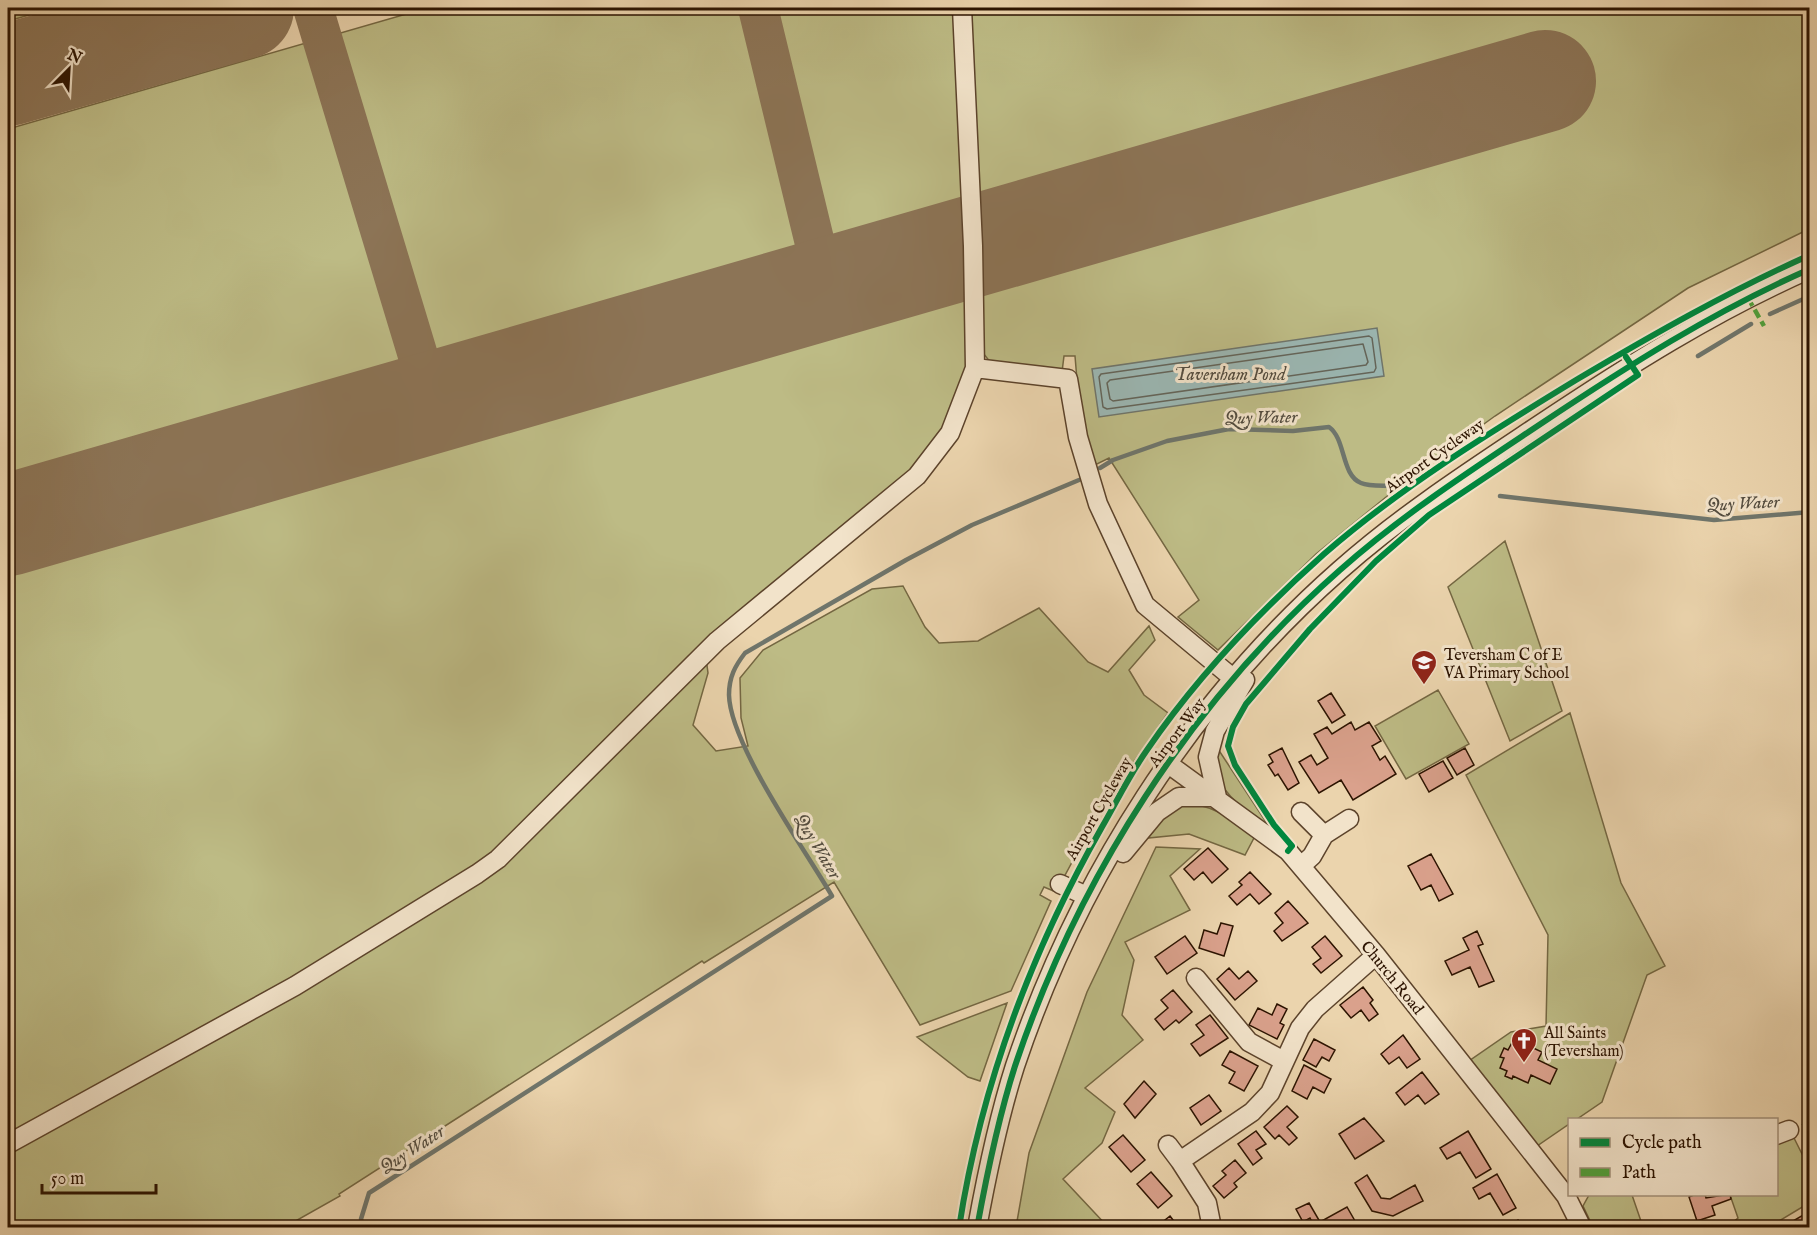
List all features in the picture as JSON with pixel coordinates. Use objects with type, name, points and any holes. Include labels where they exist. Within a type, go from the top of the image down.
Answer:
[{"type":"street","points":[[8,1144],[295,986],[437,900],[498,859],[717,641],[917,476],[950,434],[975,368],[975,277],[962,8]]},
{"type":"street","name":"Airport Way","points":[[977,1227],[990,1156],[1015,1067],[1037,1007],[1087,896],[1167,763],[1270,637],[1340,570],[1420,504],[1631,364],[1761,291],[1809,269]]},
{"type":"street","points":[[975,368],[1068,378],[1078,437],[1098,504],[1145,605],[1234,680]]},
{"type":"street","points":[[1059,884],[1087,896],[1157,812],[1179,797],[1217,797],[1208,757],[1215,731],[1270,637]]},
{"type":"street","name":"Church Road","points":[[1167,763],[1217,797],[1288,851],[1376,955],[1568,1195]]},
{"type":"street","points":[[1301,812],[1324,835]]},
{"type":"street","points":[[1301,866],[1312,856],[1324,835],[1349,819]]},
{"type":"street","points":[[1180,1161],[1252,1112],[1270,1093],[1300,1028],[1315,1009],[1376,955]]},
{"type":"street","points":[[1196,978],[1249,1042],[1284,1061]]},
{"type":"street","points":[[1168,1145],[1207,1203],[1212,1227]]},
{"type":"street","name":"Church Road","points":[[1568,1196],[1582,1227]]},
{"type":"shaded area","points":[[8,8],[54,8],[8,21]]},
{"type":"shaded area","points":[[427,8],[957,8],[971,296],[966,382],[931,455],[732,623],[502,850],[345,951],[8,1139],[8,129]]},
{"type":"shaded area","points":[[967,8],[1809,8],[1809,229],[1688,288],[1495,416],[1412,476],[1316,554],[1218,650],[1178,617],[1199,600],[1109,458],[1093,466],[1079,404],[1075,356],[1064,356],[1062,372],[991,363],[983,353]]},
{"type":"shaded area","points":[[1505,541],[1562,711],[1510,741],[1448,587]]},
{"type":"shaded area","points":[[903,586],[925,627],[939,643],[978,641],[1039,608],[1088,662],[1108,672],[1149,626],[1155,640],[1129,670],[1144,695],[1168,713],[1100,810],[1056,892],[1044,887],[1040,895],[1051,901],[1011,991],[920,1025],[834,882],[704,963],[702,961],[339,1194],[340,1196],[285,1227],[8,1227],[8,1149],[482,877],[706,658],[708,673],[693,725],[716,751],[748,746],[741,718],[740,678],[763,650],[872,589]]},
{"type":"shaded area","points":[[1438,690],[1469,744],[1406,779],[1375,726]]},
{"type":"shaded area","points":[[1570,713],[1621,883],[1665,966],[1647,975],[1602,1102],[1578,1118],[1568,1118],[1568,1125],[1537,1146],[1469,1061],[1511,1032],[1546,1026],[1548,935],[1466,775]]},
{"type":"shaded area","points":[[1218,749],[1270,828],[1239,804],[1223,787],[1217,764]]},
{"type":"shaded area","points":[[1186,804],[1214,810],[1255,836],[1245,855],[1189,834],[1148,838],[1168,812]]},
{"type":"shaded area","points":[[1156,847],[1200,849],[1170,876],[1190,910],[1125,942],[1134,960],[1122,1015],[1143,1040],[1085,1088],[1115,1112],[1102,1143],[1063,1179],[1108,1227],[1016,1227],[1029,1153],[1087,992]]},
{"type":"shaded area","points":[[1007,1003],[980,1081],[968,1077],[917,1037]]},
{"type":"shaded area","points":[[1792,1134],[1809,1168],[1809,1203],[1769,1227],[1726,1228],[1738,1218],[1730,1196],[1778,1196],[1778,1140]]},
{"type":"shaded area","points":[[1588,1196],[1632,1196],[1643,1227],[1593,1227],[1583,1206]]},
{"type":"water","name":"Taversham Pond","points":[[1377,328],[1384,376],[1099,417],[1092,369]]},
{"type":"building","points":[[1331,693],[1345,715],[1332,723],[1318,701]]},
{"type":"building","points":[[1351,722],[1355,730],[1369,722],[1381,741],[1372,746],[1380,760],[1385,756],[1396,774],[1353,800],[1341,780],[1319,793],[1299,762],[1311,755],[1317,765],[1328,758],[1314,734],[1327,727],[1332,734]]},
{"type":"building","points":[[1282,748],[1299,783],[1288,790],[1278,774],[1275,776],[1268,765],[1273,762],[1269,755]]},
{"type":"building","points":[[1465,748],[1474,765],[1457,775],[1447,758]]},
{"type":"building","points":[[1443,761],[1453,778],[1429,792],[1419,774]]},
{"type":"building","points":[[1208,848],[1228,869],[1212,883],[1203,872],[1194,880],[1184,869]]},
{"type":"building","points":[[1431,854],[1453,894],[1439,901],[1431,885],[1421,890],[1408,866]]},
{"type":"building","points":[[1250,872],[1271,894],[1259,904],[1250,894],[1237,905],[1229,896],[1242,885],[1239,882]]},
{"type":"building","points":[[1288,901],[1308,923],[1282,941],[1274,931],[1283,923],[1275,913]]},
{"type":"building","points":[[1221,923],[1233,926],[1224,956],[1199,948],[1204,930],[1217,934]]},
{"type":"building","points":[[1477,931],[1483,944],[1478,946],[1494,981],[1479,987],[1470,967],[1452,975],[1445,961],[1469,950],[1463,938]]},
{"type":"building","points":[[1185,936],[1197,953],[1167,974],[1155,957]]},
{"type":"building","points":[[1325,936],[1342,956],[1321,973],[1313,964],[1321,958],[1312,947]]},
{"type":"building","points":[[1229,968],[1239,979],[1248,971],[1257,981],[1235,1000],[1217,979]]},
{"type":"building","points":[[1363,987],[1373,1000],[1370,1003],[1378,1014],[1369,1021],[1361,1010],[1351,1018],[1340,1005]]},
{"type":"building","points":[[1173,990],[1192,1012],[1179,1023],[1176,1020],[1164,1030],[1155,1019],[1168,1008],[1161,1000]]},
{"type":"building","points":[[1277,1004],[1287,1009],[1280,1023],[1284,1025],[1277,1039],[1249,1025],[1258,1008],[1272,1015]]},
{"type":"building","points":[[1210,1015],[1228,1038],[1200,1056],[1191,1044],[1204,1035],[1196,1025]]},
{"type":"building","points":[[1403,1035],[1420,1059],[1407,1068],[1399,1057],[1389,1064],[1381,1054]]},
{"type":"building","points":[[1314,1039],[1335,1050],[1329,1061],[1322,1057],[1316,1067],[1303,1060]]},
{"type":"building","name":"All Saints (Teversham)","points":[[1514,1039],[1542,1052],[1538,1060],[1557,1069],[1550,1084],[1531,1075],[1528,1083],[1513,1076],[1512,1079],[1505,1076],[1507,1071],[1500,1068],[1504,1058],[1500,1057],[1504,1048],[1508,1050]]},
{"type":"building","points":[[1230,1051],[1258,1066],[1244,1091],[1229,1083],[1235,1072],[1222,1065]]},
{"type":"building","points":[[1304,1065],[1331,1079],[1324,1093],[1313,1087],[1307,1099],[1292,1091]]},
{"type":"building","points":[[1422,1072],[1439,1094],[1425,1104],[1418,1095],[1405,1105],[1396,1093]]},
{"type":"building","points":[[1144,1081],[1156,1094],[1135,1118],[1124,1104]]},
{"type":"building","points":[[1209,1095],[1221,1111],[1201,1125],[1190,1108]]},
{"type":"building","points":[[1287,1106],[1298,1117],[1287,1127],[1297,1138],[1289,1145],[1279,1135],[1275,1139],[1264,1127]]},
{"type":"building","points":[[1364,1118],[1384,1141],[1355,1159],[1339,1134]]},
{"type":"building","points":[[1256,1131],[1266,1144],[1256,1150],[1262,1158],[1253,1165],[1238,1144]]},
{"type":"building","points":[[1468,1131],[1491,1169],[1476,1178],[1460,1152],[1447,1159],[1440,1148]]},
{"type":"building","points":[[1123,1135],[1145,1160],[1131,1172],[1109,1147]]},
{"type":"building","points":[[1235,1160],[1246,1173],[1234,1183],[1237,1187],[1224,1198],[1213,1186],[1226,1175],[1222,1171]]},
{"type":"building","points":[[1151,1172],[1172,1196],[1158,1208],[1137,1184]]},
{"type":"building","points":[[1497,1174],[1516,1208],[1503,1215],[1490,1193],[1479,1199],[1473,1188]]},
{"type":"building","points":[[1367,1175],[1381,1198],[1390,1199],[1415,1185],[1423,1201],[1393,1216],[1372,1211],[1355,1183]]},
{"type":"building","points":[[1730,1196],[1731,1199],[1712,1206],[1715,1215],[1697,1221],[1689,1197]]},
{"type":"building","points":[[1309,1203],[1320,1222],[1347,1207],[1355,1221],[1343,1228],[1315,1228],[1310,1218],[1303,1222],[1296,1209]]},
{"type":"building","points":[[1810,1211],[1810,1228],[1781,1228]]},
{"type":"building","points":[[1170,1216],[1179,1228],[1156,1227]]},
{"type":"building","points":[[1518,1220],[1523,1228],[1504,1228]]},
{"type":"waterway","points":[[1770,314],[1810,296]]},
{"type":"waterway","points":[[1698,356],[1751,324]]},
{"type":"waterway","name":"Quy Water","points":[[1100,468],[1113,460],[1167,441],[1229,429],[1293,431],[1329,427],[1338,440],[1350,473],[1355,479],[1369,485],[1394,486]]},
{"type":"waterway","name":"Quy Water","points":[[364,1228],[361,1219],[369,1193],[832,896],[755,768],[733,716],[729,695],[731,677],[745,653],[906,560],[972,525],[1079,480]]},
{"type":"waterway","name":"Quy Water","points":[[1500,496],[1714,520],[1810,512]]},
{"type":"taxiway","points":[[313,8],[432,402]]},
{"type":"taxiway","points":[[758,8],[826,289]]},
{"type":"runway","points":[[8,75],[243,8]]},
{"type":"runway","points":[[8,525],[1545,81]]},
{"type":"marked path","points":[[1748,298],[1764,326]]},
{"type":"marked path","points":[[1803,1123],[1810,1131]]},
{"type":"cycle path","name":"Airport Cycleway","points":[[959,1228],[969,1175],[995,1071],[1031,971],[1076,874],[1135,768],[1166,723],[1207,672],[1252,623],[1324,554],[1353,529],[1415,483],[1511,420],[1633,347],[1691,314],[1810,255]]},
{"type":"cycle path","points":[[977,1228],[993,1146],[1015,1066],[1041,996],[1071,928],[1106,861],[1145,797],[1188,735],[1235,676],[1286,621],[1340,570],[1437,494],[1572,403],[1671,341],[1739,303],[1810,269]]},
{"type":"cycle path","points":[[1288,851],[1292,846],[1274,825],[1235,765],[1228,746],[1233,727],[1246,704],[1310,629],[1376,561],[1429,515],[1638,375],[1626,357]]},
{"type":"place","name":"Teversham C of E VA Primary School","points":[[1424,686]]},
{"type":"place","name":"All Saints (Teversham)","points":[[1524,1064]]}]
